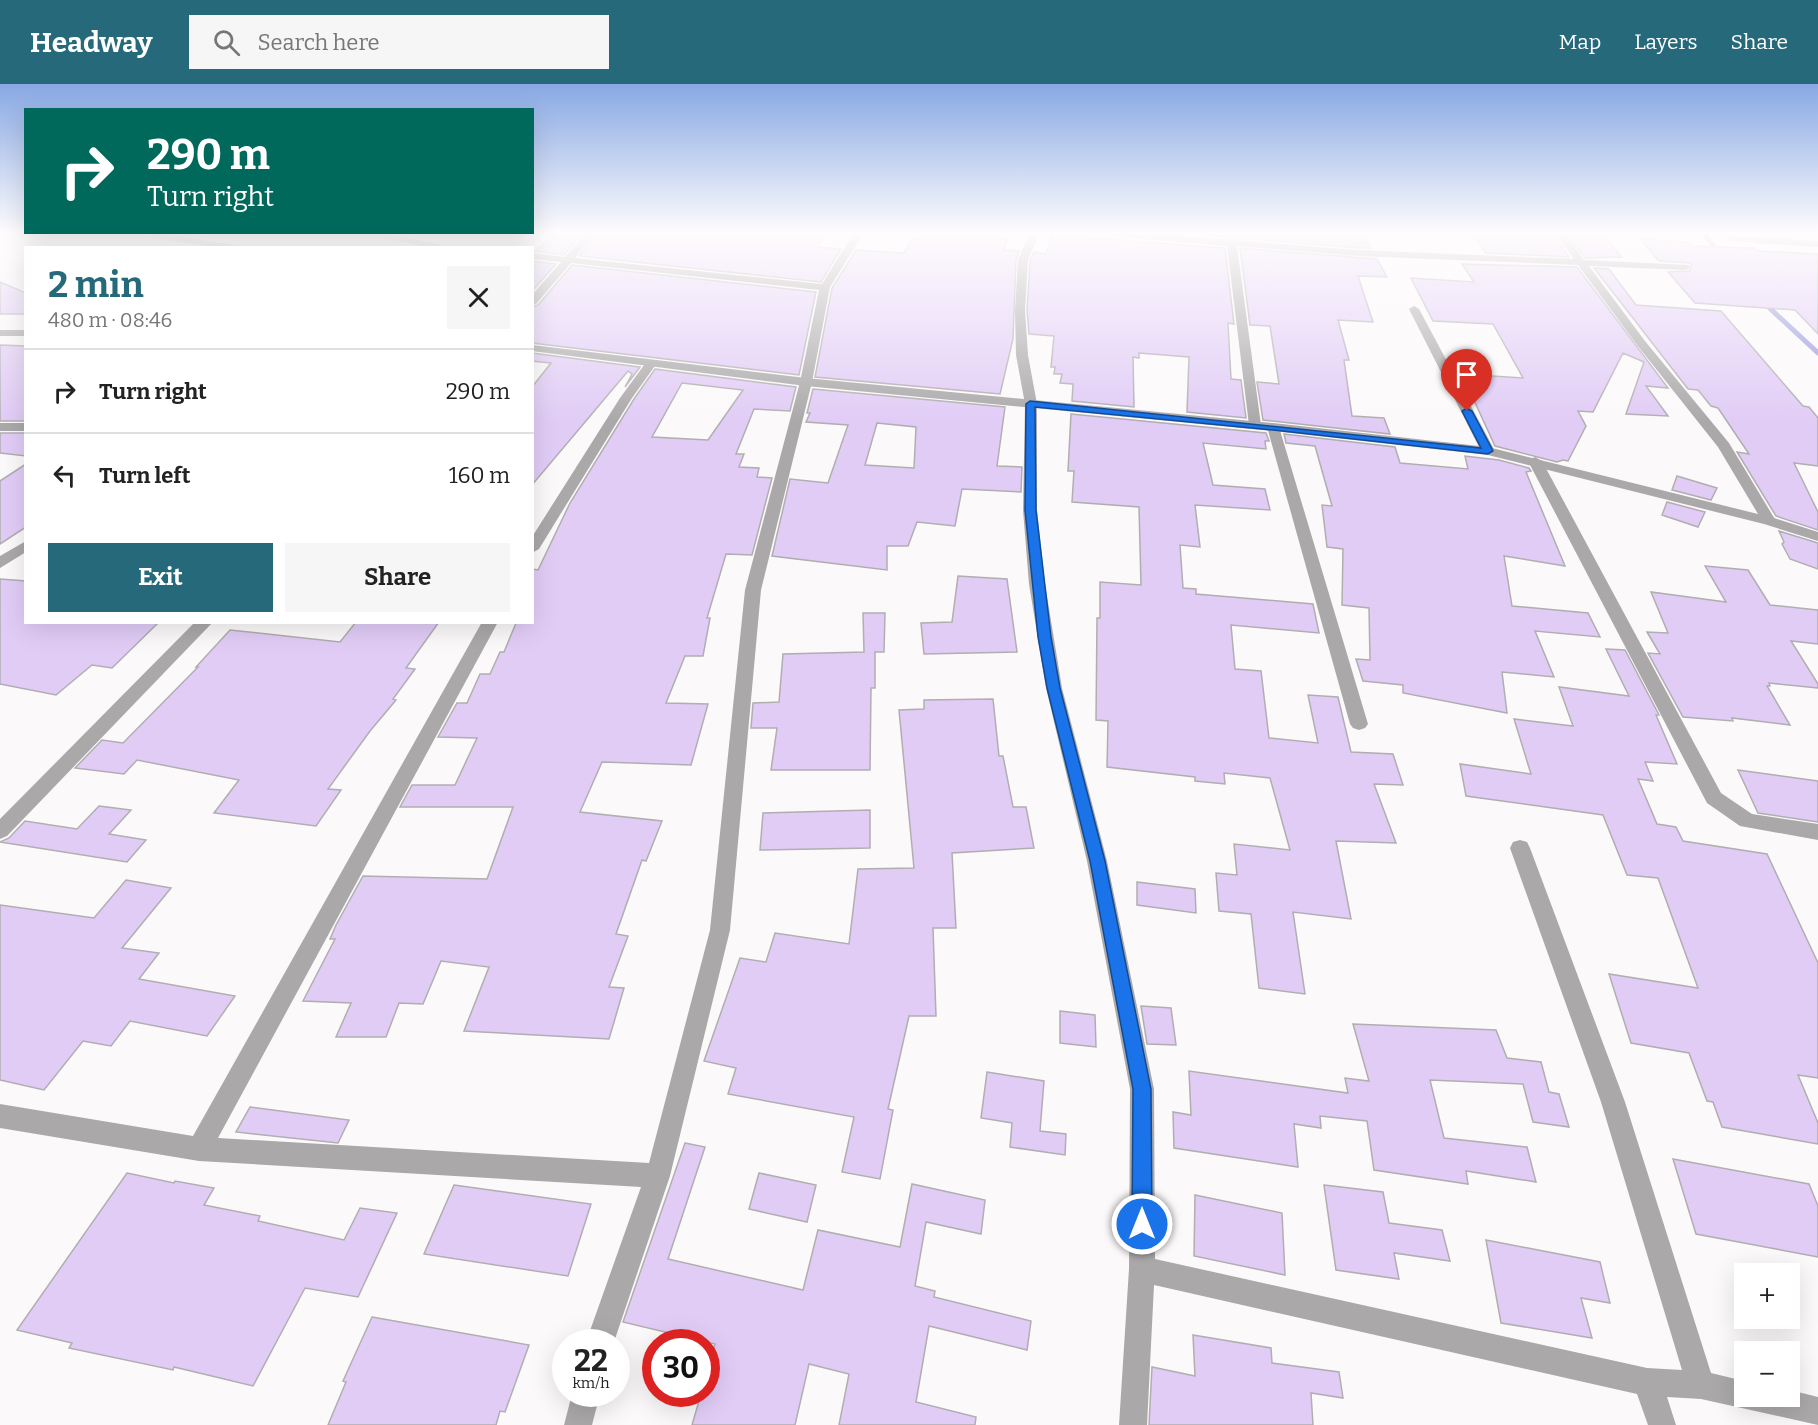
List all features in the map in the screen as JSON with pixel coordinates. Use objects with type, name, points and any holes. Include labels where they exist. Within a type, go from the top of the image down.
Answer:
[{"type":"street","points":[[605,1329],[658,1176],[720,930],[753,590],[806,382],[823,297]]},
{"type":"street","points":[[1021,297],[1022,355],[1030,404],[1030,510],[1045,637],[1054,688],[1097,861],[1142,1089],[1142,1269],[1133,1425]]},
{"type":"street","points":[[1237,297],[1255,425]]},
{"type":"street","points":[[1606,297],[1724,446],[1769,521]]},
{"type":"street","points":[[1414,309],[1488,451]]},
{"type":"street","points":[[0,333],[24,333]]},
{"type":"street","points":[[534,348],[806,382],[1255,425],[1488,451],[1769,521],[1818,537]]},
{"type":"street","points":[[534,546],[626,398],[651,363]]},
{"type":"street","points":[[0,427],[24,427]]},
{"type":"street","points":[[1273,427],[1359,724]]},
{"type":"street","points":[[1535,461],[1714,798],[1747,821],[1818,832]]},
{"type":"street","points":[[0,563],[24,546]]},
{"type":"street","points":[[0,831],[203,624]]},
{"type":"street","points":[[199,1149],[489,624]]},
{"type":"street","points":[[1520,848],[1613,1102],[1701,1385]]},
{"type":"street","points":[[0,1116],[199,1149],[658,1176]]},
{"type":"street","points":[[1142,1269],[1647,1382],[1701,1385],[1734,1393]]},
{"type":"street","points":[[1647,1382],[1662,1425]]},
{"type":"street","points":[[578,1425],[583,1407]]},
{"type":"street","points":[[1800,1407],[1818,1411]]},
{"type":"building","points":[[0,297],[24,297],[24,314],[0,314]]},
{"type":"building","points":[[545,297],[815,297],[799,375],[534,343],[534,306]]},
{"type":"building","points":[[830,297],[1015,297],[1013,339],[1000,394],[815,377]]},
{"type":"building","points":[[1028,297],[1231,297],[1234,324],[1228,323],[1231,379],[1241,380],[1246,418],[1187,412],[1189,357],[1139,353],[1139,358],[1133,357],[1134,407],[1072,401],[1073,384],[1060,383],[1062,374],[1054,374],[1055,367],[1051,367],[1054,336],[1029,334]]},
{"type":"building","points":[[1246,297],[1365,297],[1373,322],[1338,320],[1349,360],[1344,360],[1352,416],[1384,418],[1390,434],[1263,420],[1257,382],[1279,384],[1270,326],[1250,325]]},
{"type":"building","points":[[1421,297],[1599,297],[1668,388],[1646,386],[1668,416],[1626,414],[1644,362],[1623,353],[1593,412],[1578,411],[1586,426],[1568,461],[1557,462],[1495,446],[1462,374],[1523,378],[1493,324],[1433,321]]},
{"type":"building","points":[[1616,297],[1630,297],[1636,305],[1721,311],[1803,406],[1809,407],[1818,418],[1818,466],[1794,463],[1818,512],[1818,530],[1776,516],[1737,452],[1749,454],[1718,408],[1711,406],[1698,390],[1688,389]]},
{"type":"building","points":[[1689,297],[1818,297],[1818,334],[1795,310],[1695,303]]},
{"type":"building","points":[[0,345],[24,346],[24,421],[0,421]]},
{"type":"building","points":[[534,353],[640,367],[625,387],[632,374],[628,371],[534,483],[534,384],[551,363],[534,361]]},
{"type":"building","points":[[655,369],[796,387],[790,411],[754,409],[736,454],[744,454],[739,467],[759,468],[757,477],[772,478],[752,555],[726,554],[707,618],[710,618],[703,656],[685,656],[666,703],[708,704],[691,765],[602,762],[580,812],[662,821],[646,861],[642,860],[616,934],[628,936],[609,987],[624,988],[609,1039],[464,1031],[489,967],[441,961],[423,1004],[399,1003],[386,1037],[336,1037],[351,1003],[303,1001],[335,939],[330,939],[336,925],[363,876],[487,879],[513,807],[400,807],[412,785],[455,785],[477,738],[438,737],[457,703],[467,703],[480,674],[490,674],[500,652],[504,652],[516,624],[534,624],[534,569],[538,570],[570,503]],"holes":[[[682,383],[743,390],[708,440],[652,437]]]},
{"type":"building","points":[[813,389],[1005,407],[997,466],[1022,467],[1021,492],[962,489],[955,526],[917,522],[908,546],[887,546],[887,570],[772,556],[790,479],[828,483],[848,425],[806,422],[810,413],[807,413]],"holes":[[[877,423],[916,427],[914,468],[865,465]]]},
{"type":"building","points":[[1071,414],[1266,433],[1269,441],[1265,441],[1266,449],[1203,443],[1213,485],[1265,489],[1270,510],[1195,505],[1200,547],[1180,545],[1183,588],[1196,589],[1196,594],[1313,604],[1319,633],[1231,625],[1235,669],[1261,671],[1269,738],[1318,743],[1308,695],[1338,697],[1351,752],[1393,754],[1403,785],[1374,784],[1396,843],[1336,841],[1351,919],[1293,912],[1305,994],[1259,988],[1251,914],[1219,911],[1216,873],[1237,875],[1234,844],[1290,850],[1270,778],[1224,773],[1225,784],[1195,781],[1195,777],[1107,767],[1108,721],[1096,720],[1097,618],[1100,618],[1100,582],[1141,585],[1139,507],[1072,502],[1074,471],[1068,471]]},
{"type":"building","points":[[0,433],[24,433],[24,456],[0,453]]},
{"type":"building","points":[[1284,434],[1395,447],[1400,463],[1468,469],[1465,456],[1499,460],[1529,468],[1531,471],[1526,472],[1565,566],[1504,556],[1512,606],[1588,613],[1600,637],[1535,631],[1554,677],[1502,672],[1507,713],[1403,693],[1403,685],[1363,681],[1356,659],[1370,660],[1369,608],[1342,605],[1343,549],[1327,547],[1322,505],[1332,506],[1315,446],[1286,443]]},
{"type":"building","points":[[24,465],[24,528],[0,544],[0,481]]},
{"type":"building","points":[[1677,476],[1717,488],[1711,500],[1672,490]]},
{"type":"building","points":[[1667,502],[1705,512],[1698,527],[1662,515]]},
{"type":"building","points":[[1779,531],[1818,543],[1818,569],[1790,559],[1782,544],[1784,542]]},
{"type":"building","points":[[1705,566],[1748,570],[1770,605],[1818,610],[1818,644],[1791,641],[1818,684],[1818,688],[1769,683],[1770,686],[1767,686],[1790,725],[1732,718],[1733,721],[1683,717],[1648,653],[1660,654],[1647,632],[1668,633],[1651,592],[1726,602]]},
{"type":"building","points":[[958,576],[1007,579],[1017,652],[924,654],[921,623],[952,622]]},
{"type":"building","points":[[0,579],[24,581],[24,624],[157,624],[112,668],[92,665],[56,695],[0,684]]},
{"type":"building","points":[[863,613],[885,613],[884,652],[875,652],[875,688],[871,688],[870,770],[771,770],[777,728],[751,728],[753,703],[779,702],[783,654],[864,652]]},
{"type":"building","points":[[354,624],[438,624],[406,668],[415,669],[393,699],[396,700],[370,731],[328,789],[341,790],[316,826],[214,813],[239,780],[137,760],[124,774],[75,768],[102,740],[123,743],[198,667],[196,667],[230,630],[340,642]]},
{"type":"building","points":[[1606,649],[1625,650],[1659,715],[1656,715],[1677,764],[1645,762],[1653,781],[1638,779],[1657,824],[1676,827],[1683,841],[1767,854],[1818,963],[1818,1078],[1798,1075],[1818,1123],[1818,1144],[1722,1127],[1713,1102],[1707,1101],[1689,1053],[1631,1043],[1609,974],[1698,988],[1658,878],[1627,875],[1603,815],[1466,796],[1460,764],[1531,774],[1514,719],[1573,726],[1559,687],[1629,696]]},
{"type":"building","points":[[993,699],[999,756],[1003,756],[1013,807],[1026,807],[1034,848],[952,853],[956,928],[933,928],[936,1016],[909,1016],[888,1109],[893,1110],[880,1179],[842,1172],[854,1117],[728,1094],[736,1068],[704,1061],[740,958],[766,962],[775,933],[849,944],[858,869],[914,868],[899,710],[924,709],[924,700]]},
{"type":"building","points":[[1738,770],[1818,781],[1818,822],[1758,813]]},
{"type":"building","points":[[99,806],[131,810],[109,834],[146,840],[127,862],[0,842],[9,838],[25,821],[77,829]]},
{"type":"building","points":[[870,810],[870,848],[760,850],[763,813]]},
{"type":"building","points":[[126,880],[171,888],[122,948],[159,953],[139,979],[235,996],[207,1036],[130,1021],[111,1046],[83,1041],[44,1090],[0,1080],[0,905],[94,918]]},
{"type":"building","points":[[1137,882],[1195,889],[1196,913],[1137,905]]},
{"type":"building","points":[[1141,1006],[1171,1008],[1176,1045],[1147,1044]]},
{"type":"building","points":[[1060,1011],[1095,1015],[1096,1047],[1060,1043]]},
{"type":"building","points":[[1353,1024],[1496,1030],[1507,1058],[1541,1062],[1549,1092],[1559,1094],[1569,1127],[1533,1122],[1523,1084],[1430,1080],[1444,1138],[1527,1147],[1536,1182],[1466,1171],[1468,1184],[1374,1170],[1367,1121],[1320,1116],[1321,1128],[1294,1124],[1298,1167],[1174,1148],[1173,1112],[1191,1115],[1189,1071],[1348,1093],[1345,1078],[1369,1081]]},
{"type":"building","points":[[987,1072],[1044,1081],[1040,1131],[1066,1134],[1065,1155],[1010,1147],[1012,1123],[981,1118]]},
{"type":"building","points":[[250,1107],[349,1120],[338,1143],[236,1132]]},
{"type":"building","points":[[685,1143],[705,1147],[668,1259],[803,1290],[818,1230],[900,1247],[912,1184],[985,1200],[981,1234],[926,1222],[915,1286],[935,1291],[934,1297],[1031,1321],[1027,1350],[929,1326],[916,1402],[976,1417],[975,1425],[839,1425],[849,1374],[809,1364],[795,1425],[692,1425],[697,1407],[720,1407],[720,1329],[652,1329],[623,1322]]},
{"type":"building","points":[[1673,1159],[1809,1184],[1818,1206],[1818,1257],[1696,1234]]},
{"type":"building","points":[[127,1173],[174,1183],[175,1181],[214,1188],[204,1205],[260,1216],[258,1221],[344,1240],[360,1208],[397,1213],[358,1297],[305,1288],[253,1386],[174,1367],[173,1370],[69,1348],[72,1343],[17,1330]]},
{"type":"building","points":[[759,1173],[816,1185],[807,1222],[749,1209]]},
{"type":"building","points":[[454,1185],[591,1204],[568,1276],[424,1254]]},
{"type":"building","points":[[1324,1185],[1383,1192],[1389,1223],[1442,1230],[1450,1261],[1394,1253],[1399,1279],[1336,1270]]},
{"type":"building","points":[[1195,1195],[1282,1213],[1285,1275],[1194,1256]]},
{"type":"building","points":[[1486,1240],[1600,1262],[1610,1303],[1581,1298],[1592,1338],[1501,1323]]},
{"type":"building","points":[[372,1317],[529,1345],[505,1412],[500,1411],[496,1425],[328,1425],[346,1382],[343,1381]]},
{"type":"building","points":[[1193,1335],[1271,1348],[1272,1363],[1339,1372],[1343,1398],[1311,1393],[1313,1425],[1149,1425],[1152,1367],[1195,1376]]},
{"type":"waterway","points":[[1763,302],[1818,353]]},
{"type":"route","points":[[1142,1224],[1142,1089],[1097,861],[1054,688],[1045,637],[1030,510],[1030,404],[1273,427],[1488,451],[1467,411]]}]
